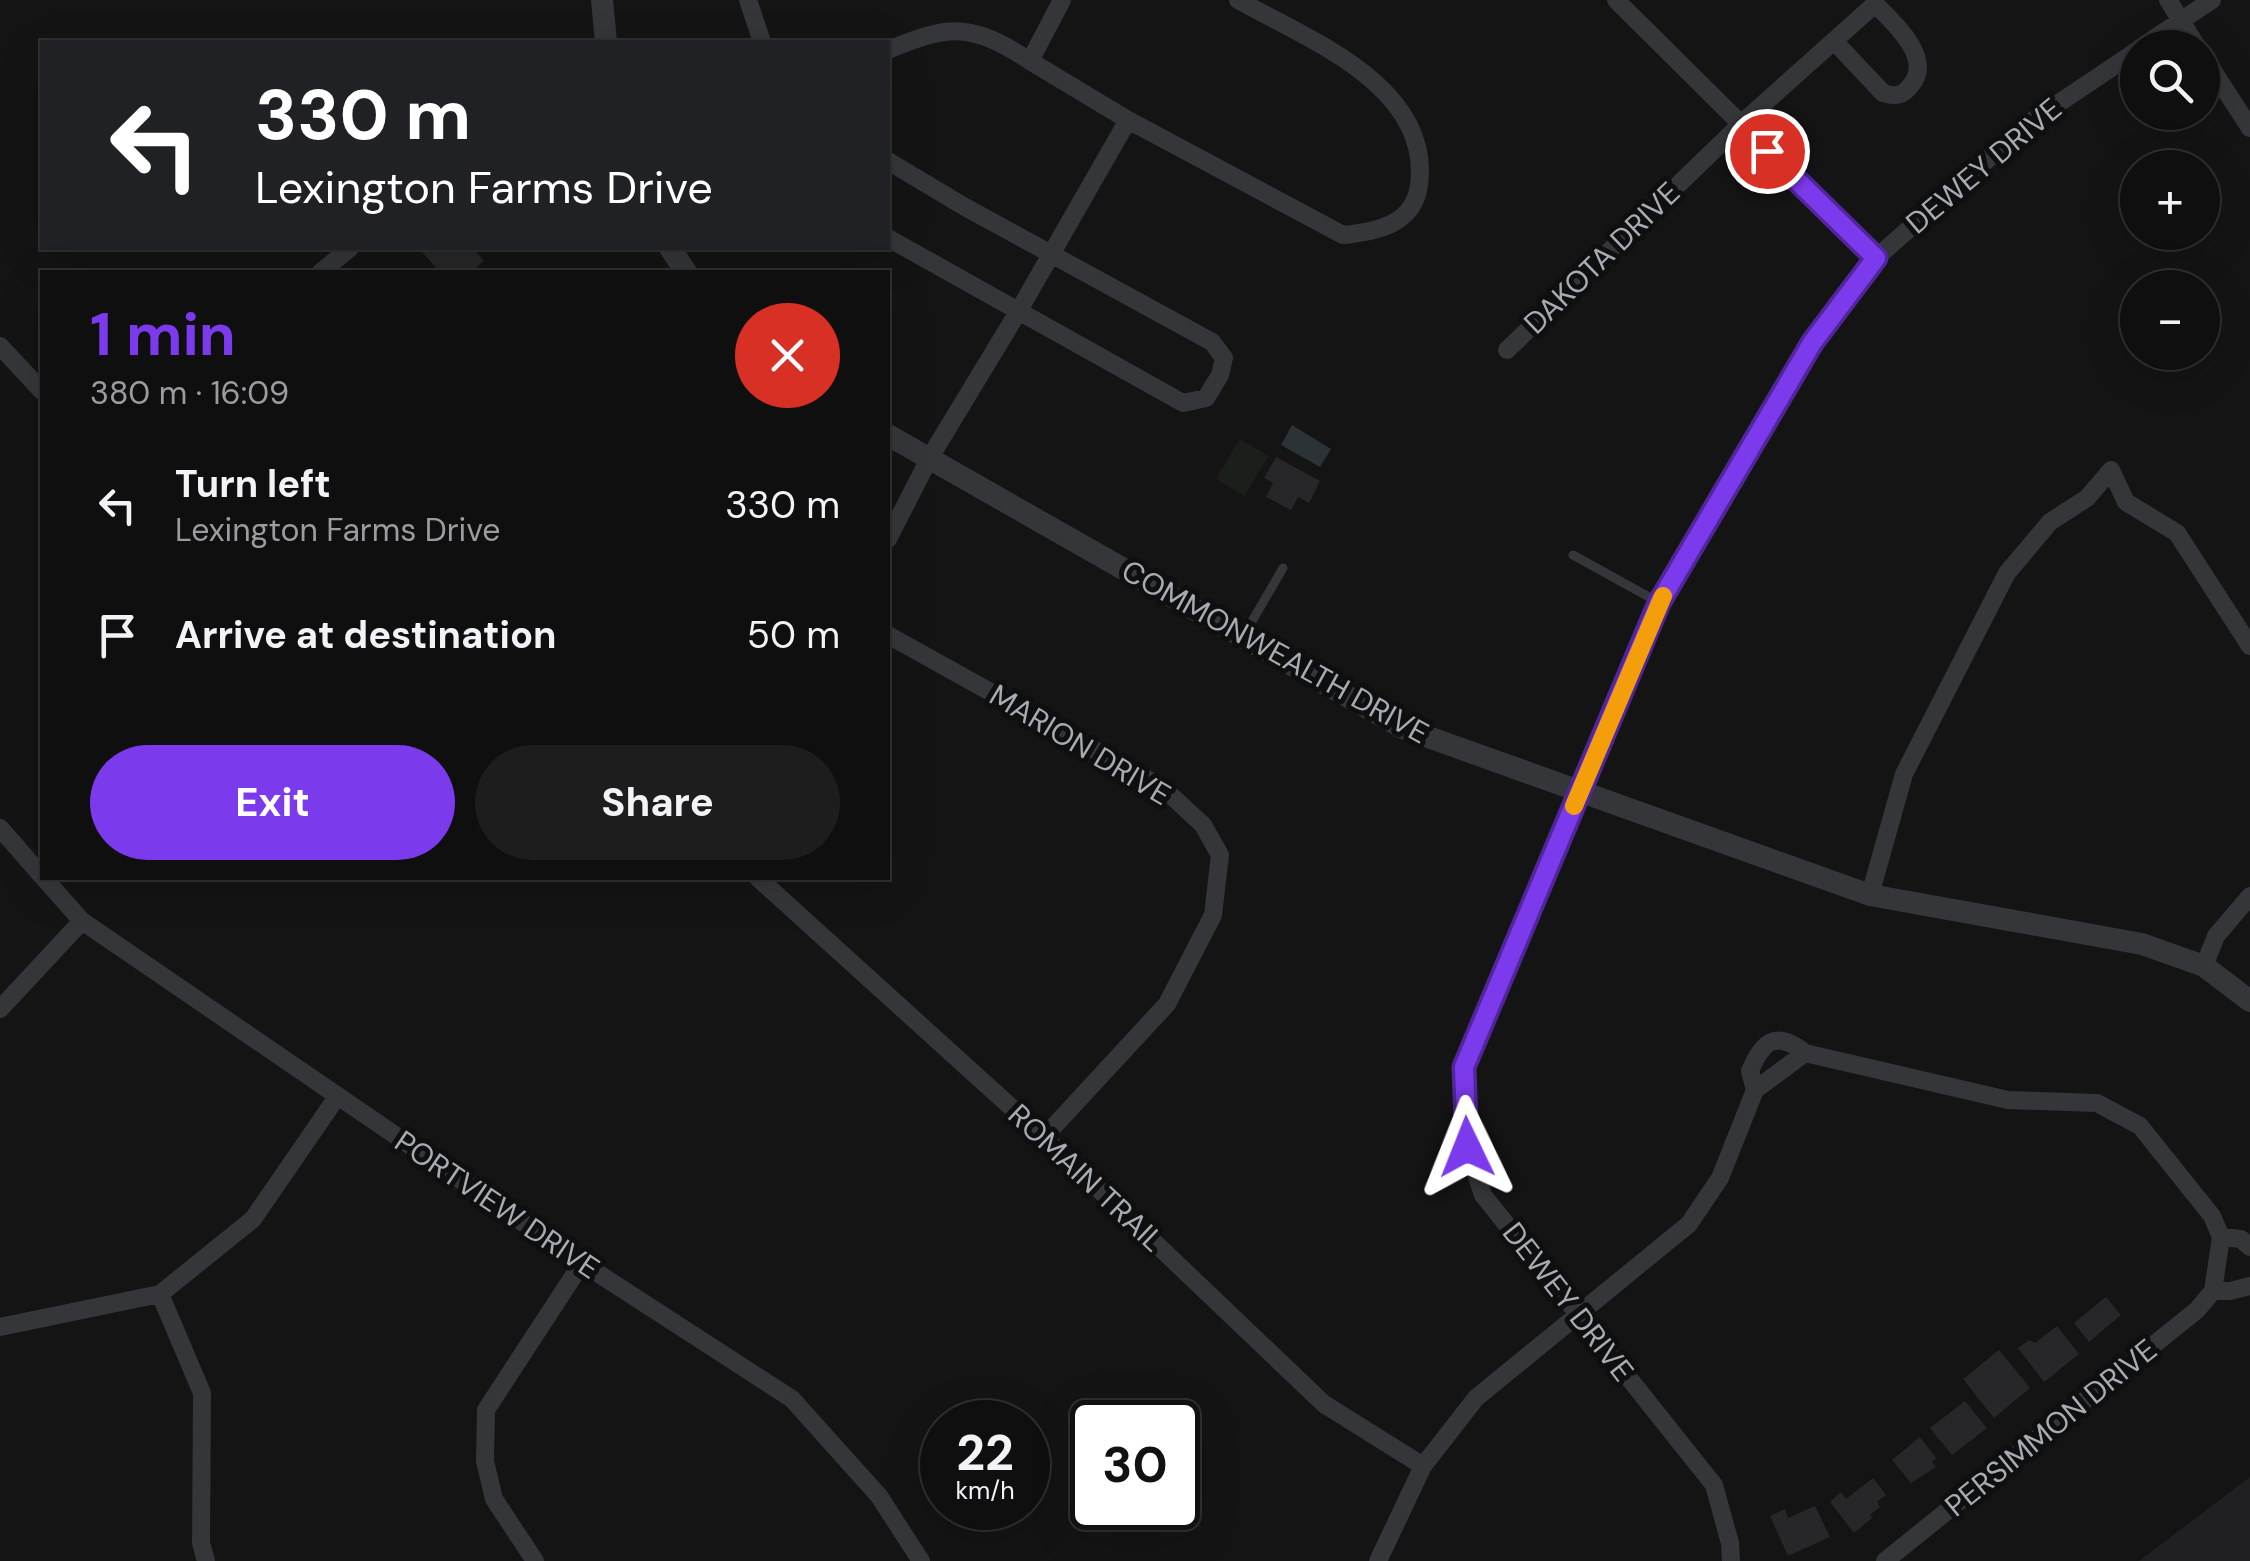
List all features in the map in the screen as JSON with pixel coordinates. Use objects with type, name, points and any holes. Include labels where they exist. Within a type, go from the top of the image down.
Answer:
[{"type":"street","points":[[602,0],[606,40]]},
{"type":"street","points":[[748,0],[761,40]]},
{"type":"street","points":[[1030,61],[1062,0]]},
{"type":"street","points":[[890,49],[944,30],[966,31],[997,40],[1128,120],[1343,236],[1380,232],[1402,218],[1418,194],[1422,162],[1406,119],[1382,85],[1346,60],[1238,0]]},
{"type":"street","points":[[1616,0],[1876,258]]},
{"type":"street","points":[[2168,0],[2187,30]]},
{"type":"street","points":[[2181,20],[2212,0]]},
{"type":"street","name":"DAKOTA DRIVE","points":[[1507,350],[1740,125],[1834,40],[1875,4],[1900,30],[1918,60],[1917,77],[1902,94],[1883,93],[1834,40]]},
{"type":"street","name":"DEWEY DRIVE","points":[[2166,30],[2181,20]]},
{"type":"street","name":"DEWEY DRIVE","points":[[1731,1561],[1714,1485],[1483,1195],[1467,1147],[1464,1067],[1659,603],[1812,343],[1876,258],[2029,123],[2120,61]]},
{"type":"street","points":[[2220,82],[2250,128]]},
{"type":"street","points":[[890,534],[929,459],[1128,120]]},
{"type":"street","points":[[890,162],[1212,342],[1224,358],[1220,375],[1206,398],[1183,403],[890,239]]},
{"type":"street","points":[[323,270],[348,250]]},
{"type":"street","points":[[0,346],[40,390]]},
{"type":"street","name":"COMMONWEALTH DRIVE","points":[[890,436],[1403,728],[1870,895],[2142,944],[2204,966],[2250,1001]]},
{"type":"street","points":[[1870,895],[1904,774],[2007,573],[2050,522],[2087,498],[2111,470],[2126,502],[2177,532],[2250,646]]},
{"type":"street","name":"MARION DRIVE","points":[[890,635],[1163,788],[1204,825],[1220,855],[1213,916],[1167,1004],[1044,1136]]},
{"type":"street","name":"PORTVIEW DRIVE","points":[[0,828],[40,874]]},
{"type":"street","name":"PORTVIEW DRIVE","points":[[46,880],[82,921],[582,1262],[792,1399],[880,1496],[921,1561]]},
{"type":"street","name":"ROMAIN TRAIL","points":[[760,880],[1044,1136],[1324,1404],[1423,1466]]},
{"type":"street","points":[[2204,966],[2216,936],[2250,896]]},
{"type":"street","points":[[0,1010],[82,921]]},
{"type":"street","points":[[1755,1090],[1750,1070],[1758,1050],[1776,1039],[1790,1041],[1805,1053],[2008,1100],[2097,1103],[2140,1126],[2212,1216],[2221,1237],[2213,1291],[2230,1292],[2250,1286]]},
{"type":"street","points":[[1378,1561],[1423,1466],[1476,1398],[1689,1224],[1720,1178],[1755,1090],[1805,1053]]},
{"type":"street","points":[[0,1326],[160,1294],[253,1219],[337,1097]]},
{"type":"street","points":[[2221,1237],[2241,1238],[2250,1247]]},
{"type":"street","points":[[535,1561],[494,1499],[486,1461],[486,1410],[582,1262]]},
{"type":"street","name":"PERSIMMON DRIVE","points":[[1885,1561],[2197,1310],[2213,1291]]},
{"type":"street","points":[[160,1294],[202,1393],[201,1544],[206,1561]]},
{"type":"lane","points":[[1573,555],[1659,603]]},
{"type":"lane","points":[[1243,637],[1283,568]]},
{"type":"shaded area","points":[[1292,425],[1331,449],[1320,467],[1281,445]]},
{"type":"shaded area","points":[[1240,439],[1269,456],[1244,496],[1216,479]]},
{"type":"shaded area","points":[[2250,1477],[2250,1561],[2139,1561]]},
{"type":"building","points":[[475,250],[484,261],[473,270],[438,270],[421,251]]},
{"type":"building","points":[[1276,457],[1320,481],[1309,503],[1298,497],[1291,510],[1266,497],[1273,483],[1264,478]]},
{"type":"building","points":[[2106,1297],[2121,1315],[2089,1342],[2074,1323]]},
{"type":"building","points":[[2057,1326],[2079,1354],[2044,1382],[2018,1348],[2029,1340],[2035,1343]]},
{"type":"building","points":[[1999,1350],[2030,1388],[1994,1418],[1963,1379]]},
{"type":"building","points":[[1965,1401],[1987,1428],[1952,1455],[1930,1428]]},
{"type":"building","points":[[1920,1437],[1936,1458],[1932,1462],[1936,1467],[1911,1483],[1892,1460]]},
{"type":"building","points":[[1873,1478],[1886,1495],[1877,1502],[1880,1507],[1870,1515],[1872,1518],[1854,1533],[1830,1502],[1841,1492],[1846,1499]]},
{"type":"building","points":[[1815,1506],[1830,1537],[1788,1556],[1770,1516],[1785,1509],[1788,1518]]},
{"type":"slow traffic","points":[[1574,806],[1663,596]]},
{"type":"route","points":[[1467,1147],[1464,1067],[1659,603],[1812,343],[1876,258],[1767,151]]}]
